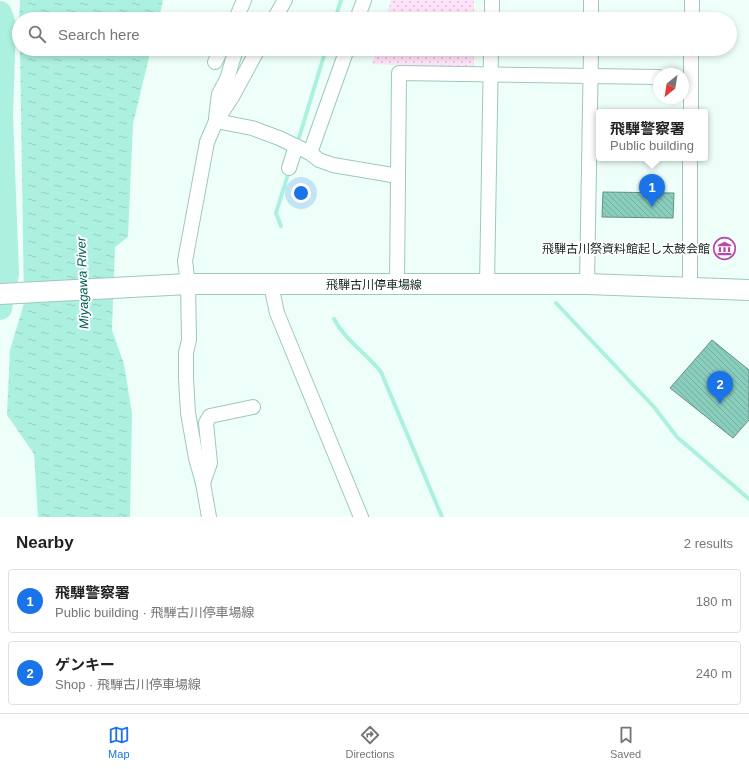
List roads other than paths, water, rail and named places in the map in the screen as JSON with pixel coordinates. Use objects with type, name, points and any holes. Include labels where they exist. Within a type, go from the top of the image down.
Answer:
[{"type":"main road","name":"飛騨古川停車場線","points":[[0,294],[183,284],[587,284],[749,290]]},
{"type":"street","points":[[239,12],[244,0]]},
{"type":"street","points":[[244,0],[244,12]]},
{"type":"street","points":[[278,12],[285,0]]},
{"type":"street","points":[[360,12],[364,0]]},
{"type":"street","points":[[492,0],[492,12]]},
{"type":"street","points":[[591,0],[591,12]]},
{"type":"street","points":[[692,0],[692,12]]},
{"type":"street","points":[[216,120],[219,94],[227,79],[234,56]]},
{"type":"street","points":[[209,517],[188,413],[186,353],[189,340],[183,284],[186,248],[207,142],[216,120],[232,97],[254,56]]},
{"type":"street","points":[[310,153],[345,56]]},
{"type":"street","points":[[488,285],[492,56]]},
{"type":"street","points":[[587,284],[591,56]]},
{"type":"street","points":[[688,68],[690,56]]},
{"type":"street","points":[[397,284],[399,73],[653,77]]},
{"type":"street","points":[[689,95],[691,109]]},
{"type":"street","points":[[216,120],[252,128],[279,138],[310,153],[319,160],[333,165],[398,176]]},
{"type":"street","points":[[289,168],[296,146]]},
{"type":"street","points":[[690,161],[690,288]]},
{"type":"street","points":[[271,285],[277,313],[361,517]]},
{"type":"street","points":[[203,482],[210,463],[206,422],[210,416],[254,407]]},
{"type":"water","points":[[20,0],[163,0],[160,12],[19,12]]},
{"type":"water","name":"Miyagawa River","points":[[20,56],[149,56],[133,124],[128,237],[115,247],[112,330],[124,364],[132,413],[130,517],[38,517],[34,454],[7,415],[10,350],[24,303]]},
{"type":"waterway","points":[[337,12],[341,0]]},
{"type":"waterway","points":[[0,13],[4,25],[1,115],[7,274],[0,308]]},
{"type":"waterway","points":[[298,141],[324,56]]},
{"type":"waterway","points":[[281,226],[276,213],[289,171]]},
{"type":"waterway","points":[[556,303],[654,407],[677,437],[749,499]]},
{"type":"waterway","points":[[334,319],[350,340],[381,372],[442,517]]},
{"type":"place","name":"飛騨警察署","points":[[652,207]]},
{"type":"place","name":"飛騨古川祭資料館起し太鼓会館","points":[[725,249]]},
{"type":"place","name":"ゲンキー","points":[[720,404]]}]
